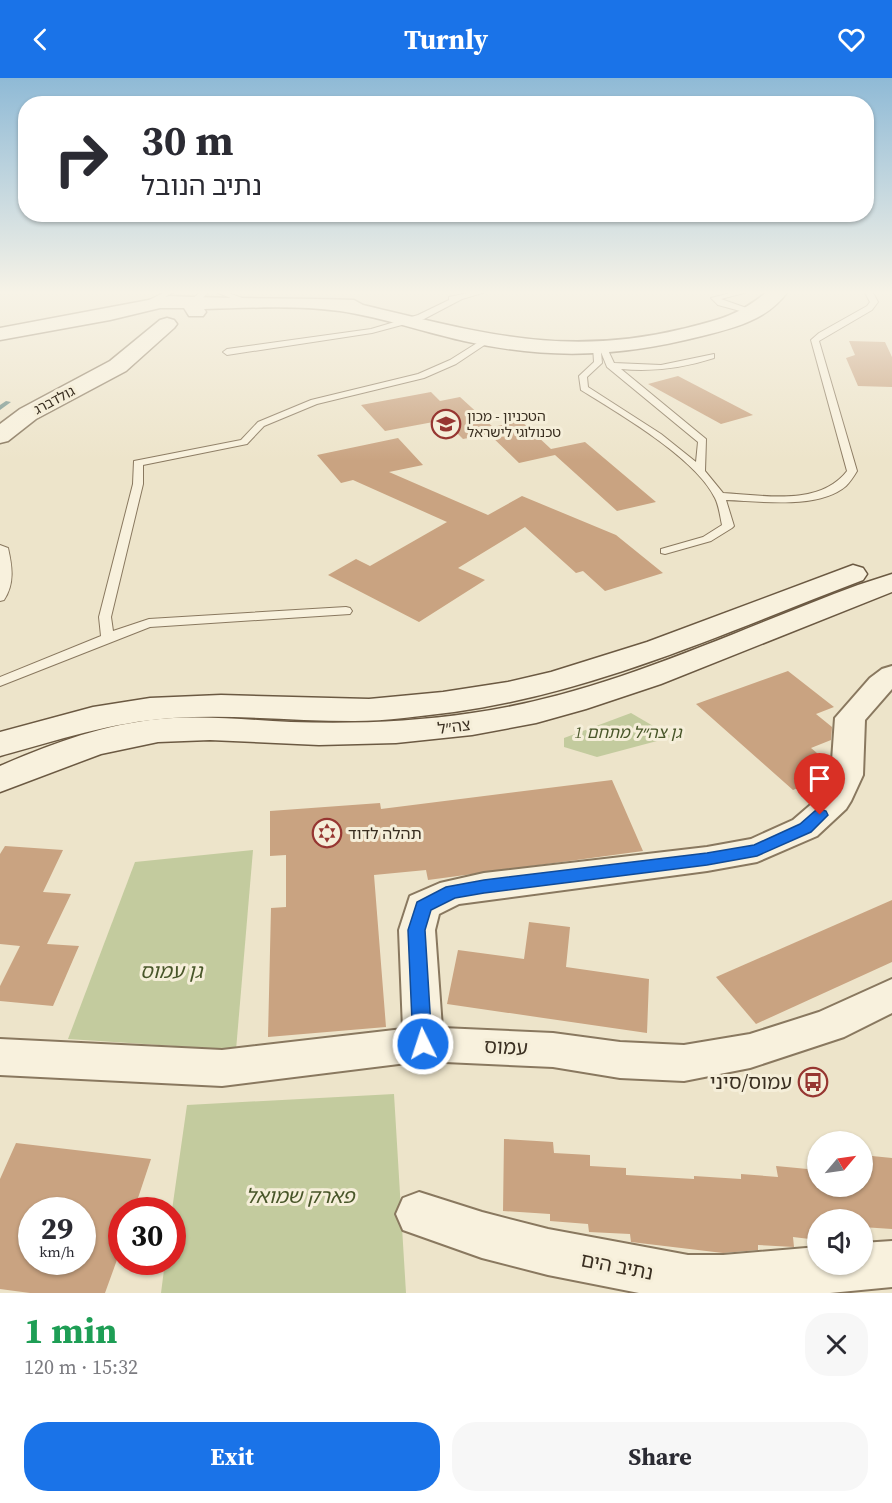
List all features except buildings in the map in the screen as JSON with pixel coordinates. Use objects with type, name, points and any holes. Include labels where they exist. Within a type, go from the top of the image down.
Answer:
[{"type":"street","name":"גולדברג","points":[[0,436],[28,414],[118,366],[124,348]]},
{"type":"street","points":[[536,348],[601,357],[638,348]]},
{"type":"street","name":"צה״ל","points":[[4,743],[86,719],[149,709],[207,706],[379,709],[458,701],[524,688],[609,665],[875,566],[892,563]]},
{"type":"street","name":"צה״ל","points":[[0,780],[30,767],[126,736],[181,729],[328,734],[390,732],[470,724],[541,711],[634,683],[892,583]]},
{"type":"street","points":[[423,1044],[417,930],[423,906],[452,892],[484,886],[707,859],[757,850],[806,828],[834,801],[847,775],[850,718],[880,684],[892,675]]},
{"type":"street","name":"עמוס","points":[[0,1057],[222,1068],[423,1044],[542,1050],[620,1060],[684,1063],[750,1052],[830,1025],[892,995]]},
{"type":"street","name":"נתיב הים","points":[[420,1214],[482,1235],[548,1252],[688,1279],[723,1279],[892,1264]]},
{"type":"lane","points":[[227,352],[257,348]]},
{"type":"lane","points":[[108,638],[105,617],[138,484],[138,464],[244,442],[261,424],[314,402],[421,376],[453,362],[476,348]]},
{"type":"lane","points":[[720,496],[819,496],[836,490],[847,481],[852,471],[817,348]]},
{"type":"lane","points":[[601,357],[646,369],[684,365],[711,356]]},
{"type":"lane","points":[[601,357],[703,441],[701,470]]},
{"type":"lane","points":[[601,357],[583,376],[584,388],[614,405],[701,470],[720,496],[728,526],[707,539],[665,551]]},
{"type":"lane","points":[[0,597],[4,591],[6,579],[6,564],[1,550]]},
{"type":"lane","points":[[0,682],[133,628],[165,621],[346,611]]},
{"type":"green space","name":"גן צה״ל מתחם 1","points":[[631,713],[672,737],[597,757],[564,747],[564,738]]},
{"type":"green space","name":"גן עמוס","points":[[253,850],[236,1050],[68,1039],[135,862]]},
{"type":"green space","name":"פארק שמואל","points":[[394,1094],[406,1293],[161,1293],[163,1275],[186,1275],[186,1197],[174,1197],[187,1105]]},
{"type":"waterway","points":[[0,408],[8,402]]},
{"type":"place","name":"הטכניון - מכון טכנולוגי לישראל","points":[[446,424]]},
{"type":"place","name":"תהלה לדוד","points":[[327,833]]},
{"type":"place","name":"עמוס/סיני","points":[[813,1082]]},
{"type":"route","points":[[423,1044],[417,960],[417,930],[423,906],[452,892],[484,886],[707,859],[757,850],[806,828],[820,815]]}]
